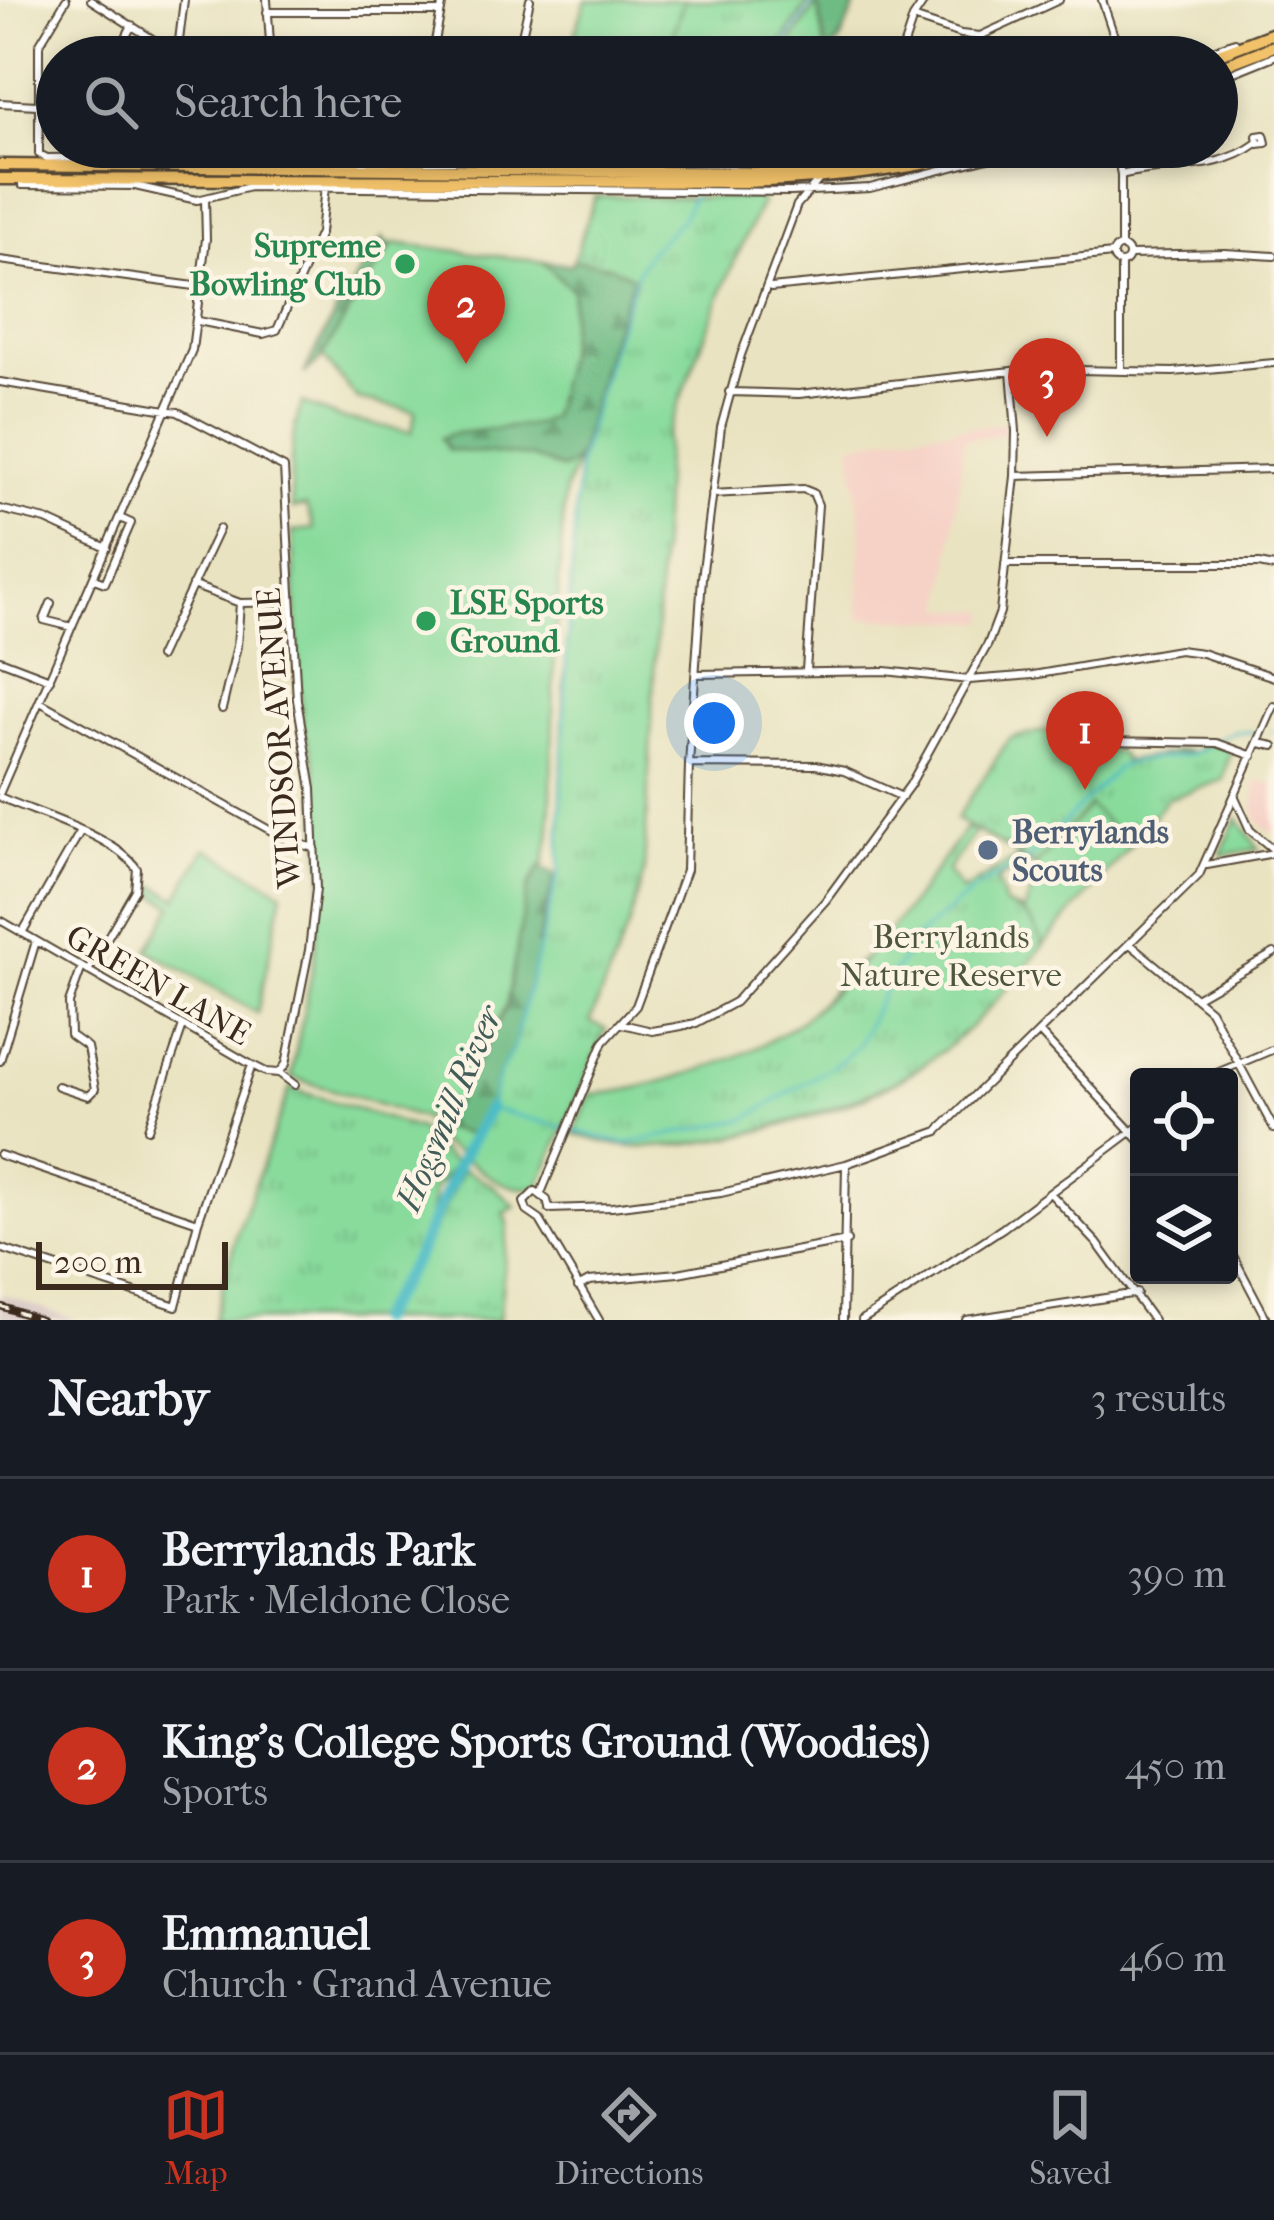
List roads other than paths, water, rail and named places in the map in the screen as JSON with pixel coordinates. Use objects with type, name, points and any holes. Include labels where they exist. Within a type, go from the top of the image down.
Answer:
[{"type":"highway","points":[[1238,46],[1274,31]]},
{"type":"highway","points":[[1238,60],[1274,46]]},
{"type":"highway","points":[[0,165],[36,164]]},
{"type":"highway","points":[[191,168],[228,174]]},
{"type":"highway","points":[[708,177],[841,168]]},
{"type":"highway","points":[[0,179],[178,180],[228,174],[821,179],[903,168]]},
{"type":"street","points":[[44,36],[66,0]]},
{"type":"street","points":[[92,0],[149,36]]},
{"type":"street","points":[[179,36],[184,0]]},
{"type":"street","points":[[267,0],[270,36]]},
{"type":"street","points":[[436,36],[443,0]]},
{"type":"street","points":[[522,36],[530,0]]},
{"type":"street","points":[[907,36],[925,0]]},
{"type":"street","points":[[980,36],[1059,0]]},
{"type":"street","points":[[1102,0],[1114,36]]},
{"type":"street","points":[[268,12],[440,12]]},
{"type":"street","points":[[913,17],[968,36]]},
{"type":"street","points":[[126,36],[132,25]]},
{"type":"street","points":[[1238,43],[1274,31]]},
{"type":"street","points":[[1238,71],[1274,56]]},
{"type":"street","points":[[0,103],[36,106]]},
{"type":"street","points":[[1238,154],[1257,143]]},
{"type":"street","points":[[58,1086],[88,1096],[94,1089],[87,1048],[70,1035],[69,1004],[138,878],[131,861],[81,831],[0,795],[192,350],[202,287],[205,199],[228,174],[218,168]]},
{"type":"street","points":[[578,168],[676,177]]},
{"type":"street","points":[[22,185],[135,186],[205,199],[250,188],[708,177],[761,168]]},
{"type":"street","points":[[708,177],[791,192],[888,185],[952,168]]},
{"type":"street","points":[[1119,168],[1121,247],[1130,255]]},
{"type":"street","points":[[1120,175],[1156,168]]},
{"type":"street","points":[[549,1209],[541,1193],[604,1041],[636,1006],[686,870],[689,764],[712,494],[729,392],[797,205],[821,179]]},
{"type":"street","points":[[178,180],[205,199]]},
{"type":"street","points":[[199,321],[263,334],[277,330],[320,232],[325,187]]},
{"type":"street","points":[[791,192],[797,205]]},
{"type":"street","points":[[769,288],[1113,254],[1121,247]]},
{"type":"street","points":[[1113,254],[1121,263],[1121,371]]},
{"type":"street","points":[[1121,263],[1130,255],[1274,256]]},
{"type":"street","points":[[0,260],[202,287]]},
{"type":"street","points":[[729,392],[800,394],[1011,371],[1173,372],[1274,362]]},
{"type":"street","points":[[622,1024],[652,1031],[676,1027],[696,1023],[735,1002],[826,900],[902,796],[996,627],[1015,476],[1011,371]]},
{"type":"street","points":[[0,382],[167,409]]},
{"type":"street","name":"WINDSOR AVENUE","points":[[167,409],[283,466],[297,700],[312,789],[316,889],[288,1056],[284,1072],[279,1073]]},
{"type":"street","points":[[1015,476],[1274,469]]},
{"type":"street","points":[[712,494],[803,489],[812,493],[818,506],[806,670]]},
{"type":"street","points":[[0,509],[46,520],[107,548]]},
{"type":"street","points":[[94,579],[105,583],[131,523],[120,518]]},
{"type":"street","points":[[158,658],[219,529]]},
{"type":"street","points":[[1005,564],[1259,564],[1274,568]]},
{"type":"street","points":[[192,585],[240,603],[291,602]]},
{"type":"street","points":[[51,603],[44,620],[72,627]]},
{"type":"street","points":[[222,709],[237,646],[240,603]]},
{"type":"street","points":[[698,674],[885,671],[968,680],[1033,675],[1179,650],[1274,677]]},
{"type":"street","points":[[0,660],[50,679]]},
{"type":"street","points":[[40,702],[291,842],[315,848]]},
{"type":"street","points":[[540,1220],[549,1209],[632,1205],[721,1193],[846,1164],[938,1131],[1206,866],[1274,706]]},
{"type":"street","points":[[1099,724],[1104,741],[1216,743],[1253,756]]},
{"type":"street","points":[[1259,743],[1274,746]]},
{"type":"street","points":[[689,764],[816,765],[844,771],[902,796]]},
{"type":"street","points":[[1235,797],[1250,830],[1274,851]]},
{"type":"street","points":[[22,933],[81,831]]},
{"type":"street","points":[[1206,866],[1274,851]]},
{"type":"street","name":"GREEN LANE","points":[[0,920],[295,1085]]},
{"type":"street","points":[[0,1061],[36,941]]},
{"type":"street","points":[[1130,944],[1197,997],[1221,1026],[1274,1129]]},
{"type":"street","points":[[1197,997],[1274,953]]},
{"type":"street","points":[[148,1129],[183,1026]]},
{"type":"street","points":[[1041,1034],[1130,1124]]},
{"type":"street","points":[[1224,1068],[1274,1048]]},
{"type":"street","points":[[0,1248],[168,1306],[178,1303],[198,1222],[252,1065]]},
{"type":"street","points":[[862,1320],[1051,1194],[1130,1133]]},
{"type":"street","points":[[0,1155],[198,1222]]},
{"type":"street","points":[[843,1320],[846,1164]]},
{"type":"street","points":[[541,1193],[530,1193],[524,1202],[527,1210],[540,1220],[599,1320]]},
{"type":"street","points":[[1051,1194],[1137,1293],[1154,1320]]},
{"type":"street","points":[[578,1287],[589,1281],[678,1273],[848,1241]]},
{"type":"street","points":[[1238,1265],[1268,1320]]},
{"type":"street","points":[[966,1320],[1137,1293]]},
{"type":"waterway","name":"Hogsmill River","points":[[790,36],[815,0]]},
{"type":"waterway","name":"Hogsmill River","points":[[695,193],[681,220],[648,253],[638,271],[579,462],[559,871],[513,1048],[489,1108],[625,1144],[746,1119],[844,1059],[858,1045],[890,978],[921,933],[978,887],[1030,858],[1116,769],[1208,746]]},
{"type":"waterway","points":[[1216,741],[1234,732],[1253,732]]},
{"type":"waterway","name":"Hogsmill River","points":[[377,1320],[417,1256],[489,1108]]},
{"type":"railway","points":[[0,1306],[41,1320]]},
{"type":"place","name":"Supreme Bowling Club","points":[[405,264]]},
{"type":"place","name":"King's College Sports Ground (Woodies)","points":[[466,364]]},
{"type":"place","name":"Emmanuel","points":[[1047,437]]},
{"type":"place","name":"LSE Sports Ground","points":[[426,621]]},
{"type":"place","name":"Berrylands Park","points":[[1085,790]]},
{"type":"place","name":"Berrylands Scouts","points":[[988,850]]},
{"type":"park label","name":"Berrylands Nature Reserve","points":[[951,955]]}]
